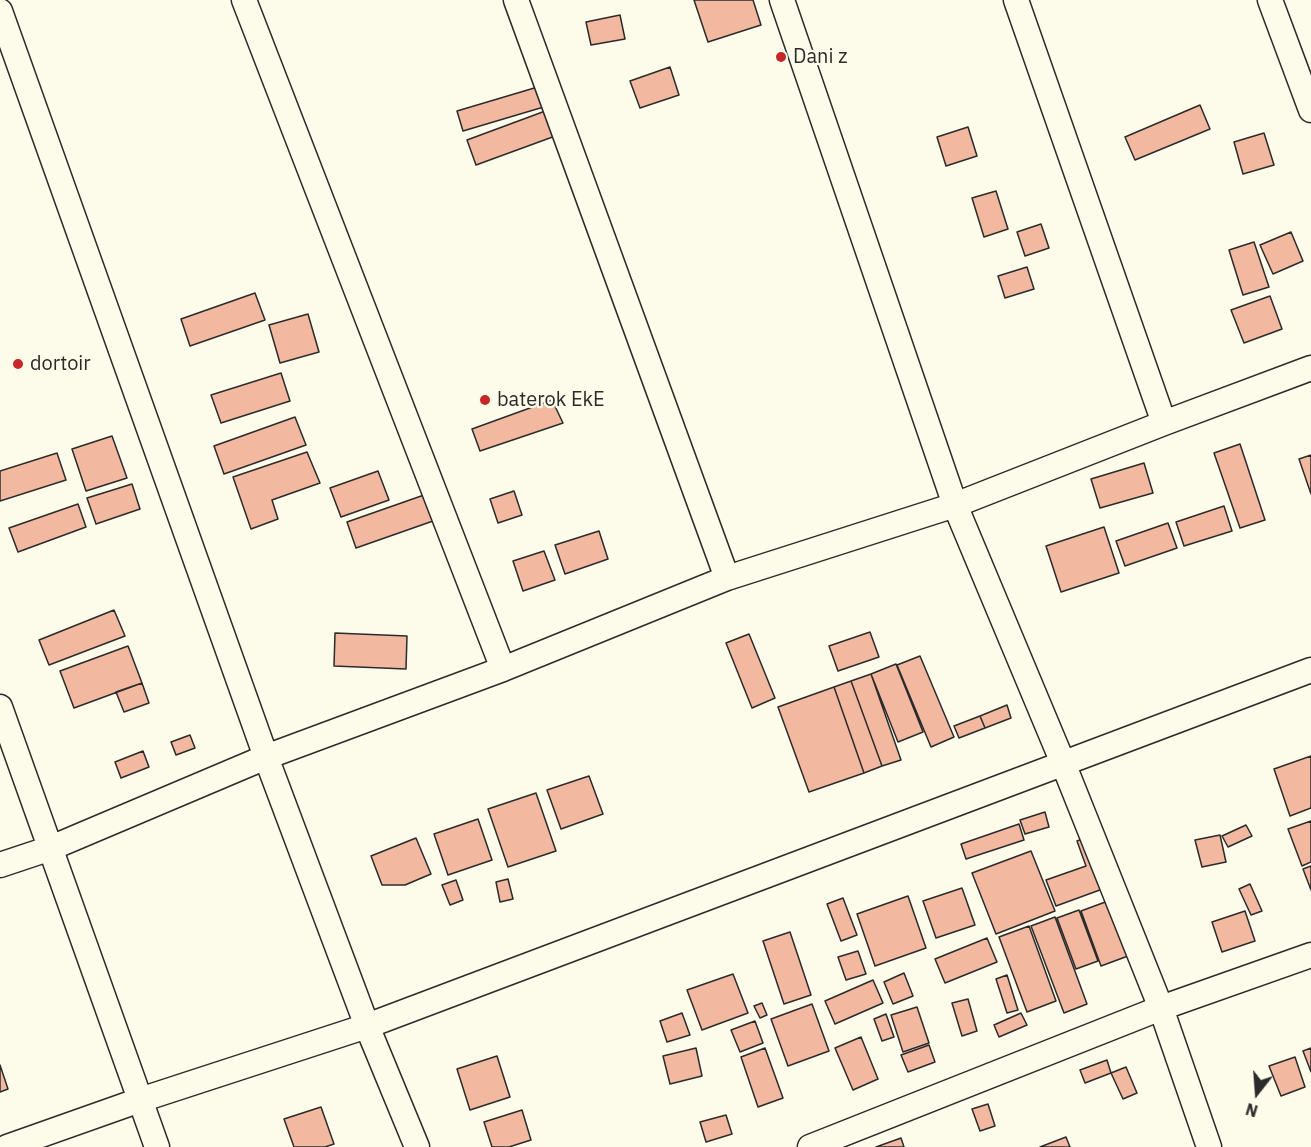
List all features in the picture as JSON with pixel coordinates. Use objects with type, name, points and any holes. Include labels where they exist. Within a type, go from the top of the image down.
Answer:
[{"type":"street","points":[[244,0],[503,669]]},
{"type":"street","points":[[516,0],[727,578]]},
{"type":"street","points":[[782,0],[955,505],[1063,763],[1161,1008],[1209,1147]]},
{"type":"street","points":[[1016,0],[1164,423]]},
{"type":"street","points":[[1270,0],[1311,110]]},
{"type":"street","points":[[0,11],[266,757],[367,1026],[417,1147]]},
{"type":"street","points":[[0,866],[51,848],[266,757],[503,669],[727,578],[955,505],[1311,368]]},
{"type":"street","points":[[7,1147],[140,1100],[367,1026],[1311,670]]},
{"type":"street","points":[[0,707],[157,1147]]},
{"type":"street","points":[[810,1147],[1161,1008],[1311,955]]},
{"type":"building","points":[[694,0],[753,0],[761,25],[708,42]]},
{"type":"building","points":[[620,15],[625,39],[591,45],[586,22]]},
{"type":"building","points":[[670,67],[679,95],[640,108],[630,81]]},
{"type":"building","points":[[541,86],[547,106],[463,131],[457,111]]},
{"type":"building","points":[[1200,105],[1210,129],[1135,160],[1125,137]]},
{"type":"building","points":[[548,110],[558,135],[476,165],[467,140]]},
{"type":"building","points":[[968,127],[977,156],[946,166],[937,137]]},
{"type":"building","points":[[1264,133],[1274,165],[1243,174],[1234,142]]},
{"type":"building","points":[[996,191],[1008,229],[984,237],[972,198]]},
{"type":"building","points":[[1041,224],[1049,248],[1025,256],[1017,232]]},
{"type":"building","points":[[1291,232],[1303,261],[1273,274],[1260,245]]},
{"type":"building","points":[[1254,242],[1269,287],[1243,295],[1229,250]]},
{"type":"building","points":[[1027,267],[1034,289],[1005,298],[998,276]]},
{"type":"building","points":[[255,293],[265,320],[190,346],[181,319]]},
{"type":"building","points":[[1270,296],[1282,329],[1244,343],[1231,310]]},
{"type":"building","points":[[308,314],[319,352],[280,363],[269,325]]},
{"type":"building","points":[[281,373],[290,401],[221,423],[211,395]]},
{"type":"building","points":[[552,400],[563,423],[480,451],[472,429]]},
{"type":"building","points":[[295,417],[306,445],[224,474],[214,446]]},
{"type":"building","points":[[112,436],[127,478],[86,491],[72,449]]},
{"type":"building","points":[[1240,444],[1265,520],[1240,528],[1214,453]]},
{"type":"building","points":[[307,452],[320,483],[272,500],[278,519],[251,529],[233,477]]},
{"type":"building","points":[[57,453],[66,480],[0,501],[0,471]]},
{"type":"building","points":[[1311,455],[1311,494],[1299,459]]},
{"type":"building","points":[[1144,463],[1153,493],[1100,508],[1091,479]]},
{"type":"building","points":[[378,471],[389,500],[341,517],[330,488]]},
{"type":"building","points":[[132,484],[140,509],[96,524],[87,498]]},
{"type":"building","points":[[514,491],[522,515],[498,523],[490,499]]},
{"type":"building","points":[[424,495],[433,521],[356,548],[347,522]]},
{"type":"building","points":[[78,504],[86,527],[18,552],[9,528]]},
{"type":"building","points":[[1224,506],[1232,531],[1184,546],[1176,522]]},
{"type":"building","points":[[1168,523],[1177,548],[1125,566],[1116,541]]},
{"type":"building","points":[[1104,527],[1119,573],[1061,592],[1046,546]]},
{"type":"building","points":[[599,531],[608,559],[565,574],[555,545]]},
{"type":"building","points":[[544,551],[555,580],[523,591],[513,561]]},
{"type":"building","points":[[114,610],[125,636],[49,665],[39,640]]},
{"type":"building","points":[[870,632],[879,657],[838,671],[829,646]]},
{"type":"building","points":[[335,633],[407,636],[406,669],[334,666]]},
{"type":"building","points":[[749,634],[775,698],[752,708],[726,643]]},
{"type":"building","points":[[128,646],[142,683],[74,708],[60,671]]},
{"type":"building","points":[[920,656],[954,737],[931,747],[897,665]]},
{"type":"building","points":[[896,664],[923,732],[898,742],[871,674]]},
{"type":"building","points":[[871,674],[901,760],[882,766],[851,681]]},
{"type":"building","points":[[851,681],[882,766],[864,773],[834,687]]},
{"type":"building","points":[[142,683],[149,703],[124,712],[116,692]]},
{"type":"building","points":[[834,687],[864,773],[809,792],[778,707]]},
{"type":"building","points":[[1007,705],[1011,718],[985,728],[980,716]]},
{"type":"building","points":[[980,716],[985,728],[959,738],[954,726]]},
{"type":"building","points":[[190,735],[195,748],[176,755],[171,742]]},
{"type":"building","points":[[143,751],[149,767],[121,778],[115,762]]},
{"type":"building","points":[[1311,756],[1311,808],[1290,816],[1274,769]]},
{"type":"building","points":[[589,776],[603,814],[561,829],[547,790]]},
{"type":"building","points":[[536,793],[556,851],[508,867],[488,809]]},
{"type":"building","points":[[1045,812],[1049,827],[1025,834],[1020,820]]},
{"type":"building","points":[[478,819],[492,860],[448,875],[434,834]]},
{"type":"building","points":[[1311,821],[1311,862],[1302,866],[1288,829]]},
{"type":"building","points":[[1019,824],[1024,840],[966,859],[961,844]]},
{"type":"building","points":[[1246,825],[1252,836],[1228,847],[1222,836]]},
{"type":"building","points":[[1220,835],[1226,862],[1202,867],[1195,840]]},
{"type":"building","points":[[1090,836],[1108,887],[1056,906],[1046,880],[1086,866],[1077,841]]},
{"type":"building","points":[[416,838],[431,874],[405,885],[382,885],[371,856]]},
{"type":"building","points":[[1031,851],[1055,911],[996,934],[972,873]]},
{"type":"building","points":[[1311,866],[1311,890],[1303,869]]},
{"type":"building","points":[[508,879],[513,899],[500,902],[496,882]]},
{"type":"building","points":[[456,880],[463,900],[450,905],[442,885]]},
{"type":"building","points":[[1250,884],[1262,911],[1251,915],[1239,889]]},
{"type":"building","points":[[962,888],[975,925],[936,938],[923,901]]},
{"type":"building","points":[[908,896],[926,948],[875,966],[857,914]]},
{"type":"building","points":[[843,898],[857,935],[841,941],[827,904]]},
{"type":"building","points":[[1108,901],[1128,956],[1101,966],[1081,911]]},
{"type":"building","points":[[1079,910],[1098,961],[1076,969],[1057,918]]},
{"type":"building","points":[[1245,911],[1255,941],[1222,952],[1212,922]]},
{"type":"building","points":[[1055,917],[1087,1004],[1064,1013],[1031,926]]},
{"type":"building","points":[[1029,926],[1056,1001],[1027,1012],[999,937]]},
{"type":"building","points":[[790,932],[811,995],[784,1004],[763,941]]},
{"type":"building","points":[[987,938],[997,962],[945,983],[935,959]]},
{"type":"building","points":[[858,951],[866,974],[846,980],[838,957]]},
{"type":"building","points":[[904,973],[913,996],[893,1004],[884,982]]},
{"type":"building","points":[[733,974],[748,1013],[702,1030],[687,990]]},
{"type":"building","points":[[1007,975],[1018,1010],[1007,1013],[996,979]]},
{"type":"building","points":[[873,980],[883,1003],[835,1024],[825,1001]]},
{"type":"building","points":[[968,999],[977,1031],[962,1036],[952,1003]]},
{"type":"building","points":[[762,1003],[767,1015],[760,1018],[754,1006]]},
{"type":"building","points":[[812,1004],[829,1051],[788,1066],[771,1019]]},
{"type":"building","points":[[917,1007],[929,1043],[903,1052],[891,1015]]},
{"type":"building","points":[[682,1013],[690,1035],[667,1042],[660,1021]]},
{"type":"building","points":[[1021,1013],[1027,1025],[999,1037],[994,1025]]},
{"type":"building","points":[[886,1014],[894,1037],[882,1041],[874,1019]]},
{"type":"building","points":[[755,1021],[763,1043],[740,1052],[731,1030]]},
{"type":"building","points":[[861,1037],[878,1079],[853,1090],[835,1048]]},
{"type":"building","points":[[929,1045],[935,1062],[908,1072],[901,1055]]},
{"type":"building","points":[[696,1048],[702,1076],[670,1084],[663,1056]]},
{"type":"building","points":[[765,1048],[783,1098],[758,1107],[741,1057]]},
{"type":"building","points":[[1311,1048],[1311,1072],[1303,1051]]},
{"type":"building","points":[[497,1056],[510,1097],[470,1110],[457,1069]]},
{"type":"building","points":[[1295,1057],[1305,1087],[1281,1096],[1269,1066]]},
{"type":"building","points":[[1107,1060],[1111,1073],[1085,1083],[1080,1070]]},
{"type":"building","points":[[0,1065],[8,1089],[0,1092]]},
{"type":"building","points":[[1126,1067],[1137,1093],[1123,1099],[1111,1073]]},
{"type":"building","points":[[988,1104],[995,1126],[980,1131],[972,1109]]},
{"type":"building","points":[[321,1107],[334,1144],[325,1147],[294,1147],[284,1119]]},
{"type":"building","points":[[522,1110],[531,1140],[509,1147],[492,1147],[484,1122]]},
{"type":"building","points":[[726,1115],[732,1134],[706,1142],[700,1122]]},
{"type":"building","points":[[1066,1137],[1070,1147],[1040,1147]]},
{"type":"building","points":[[901,1138],[904,1147],[876,1147]]},
{"type":"place","name":"Dani z","points":[[781,57]]},
{"type":"place","name":"dortoir","points":[[18,364]]},
{"type":"place","name":"baterok EkE","points":[[485,400]]}]
